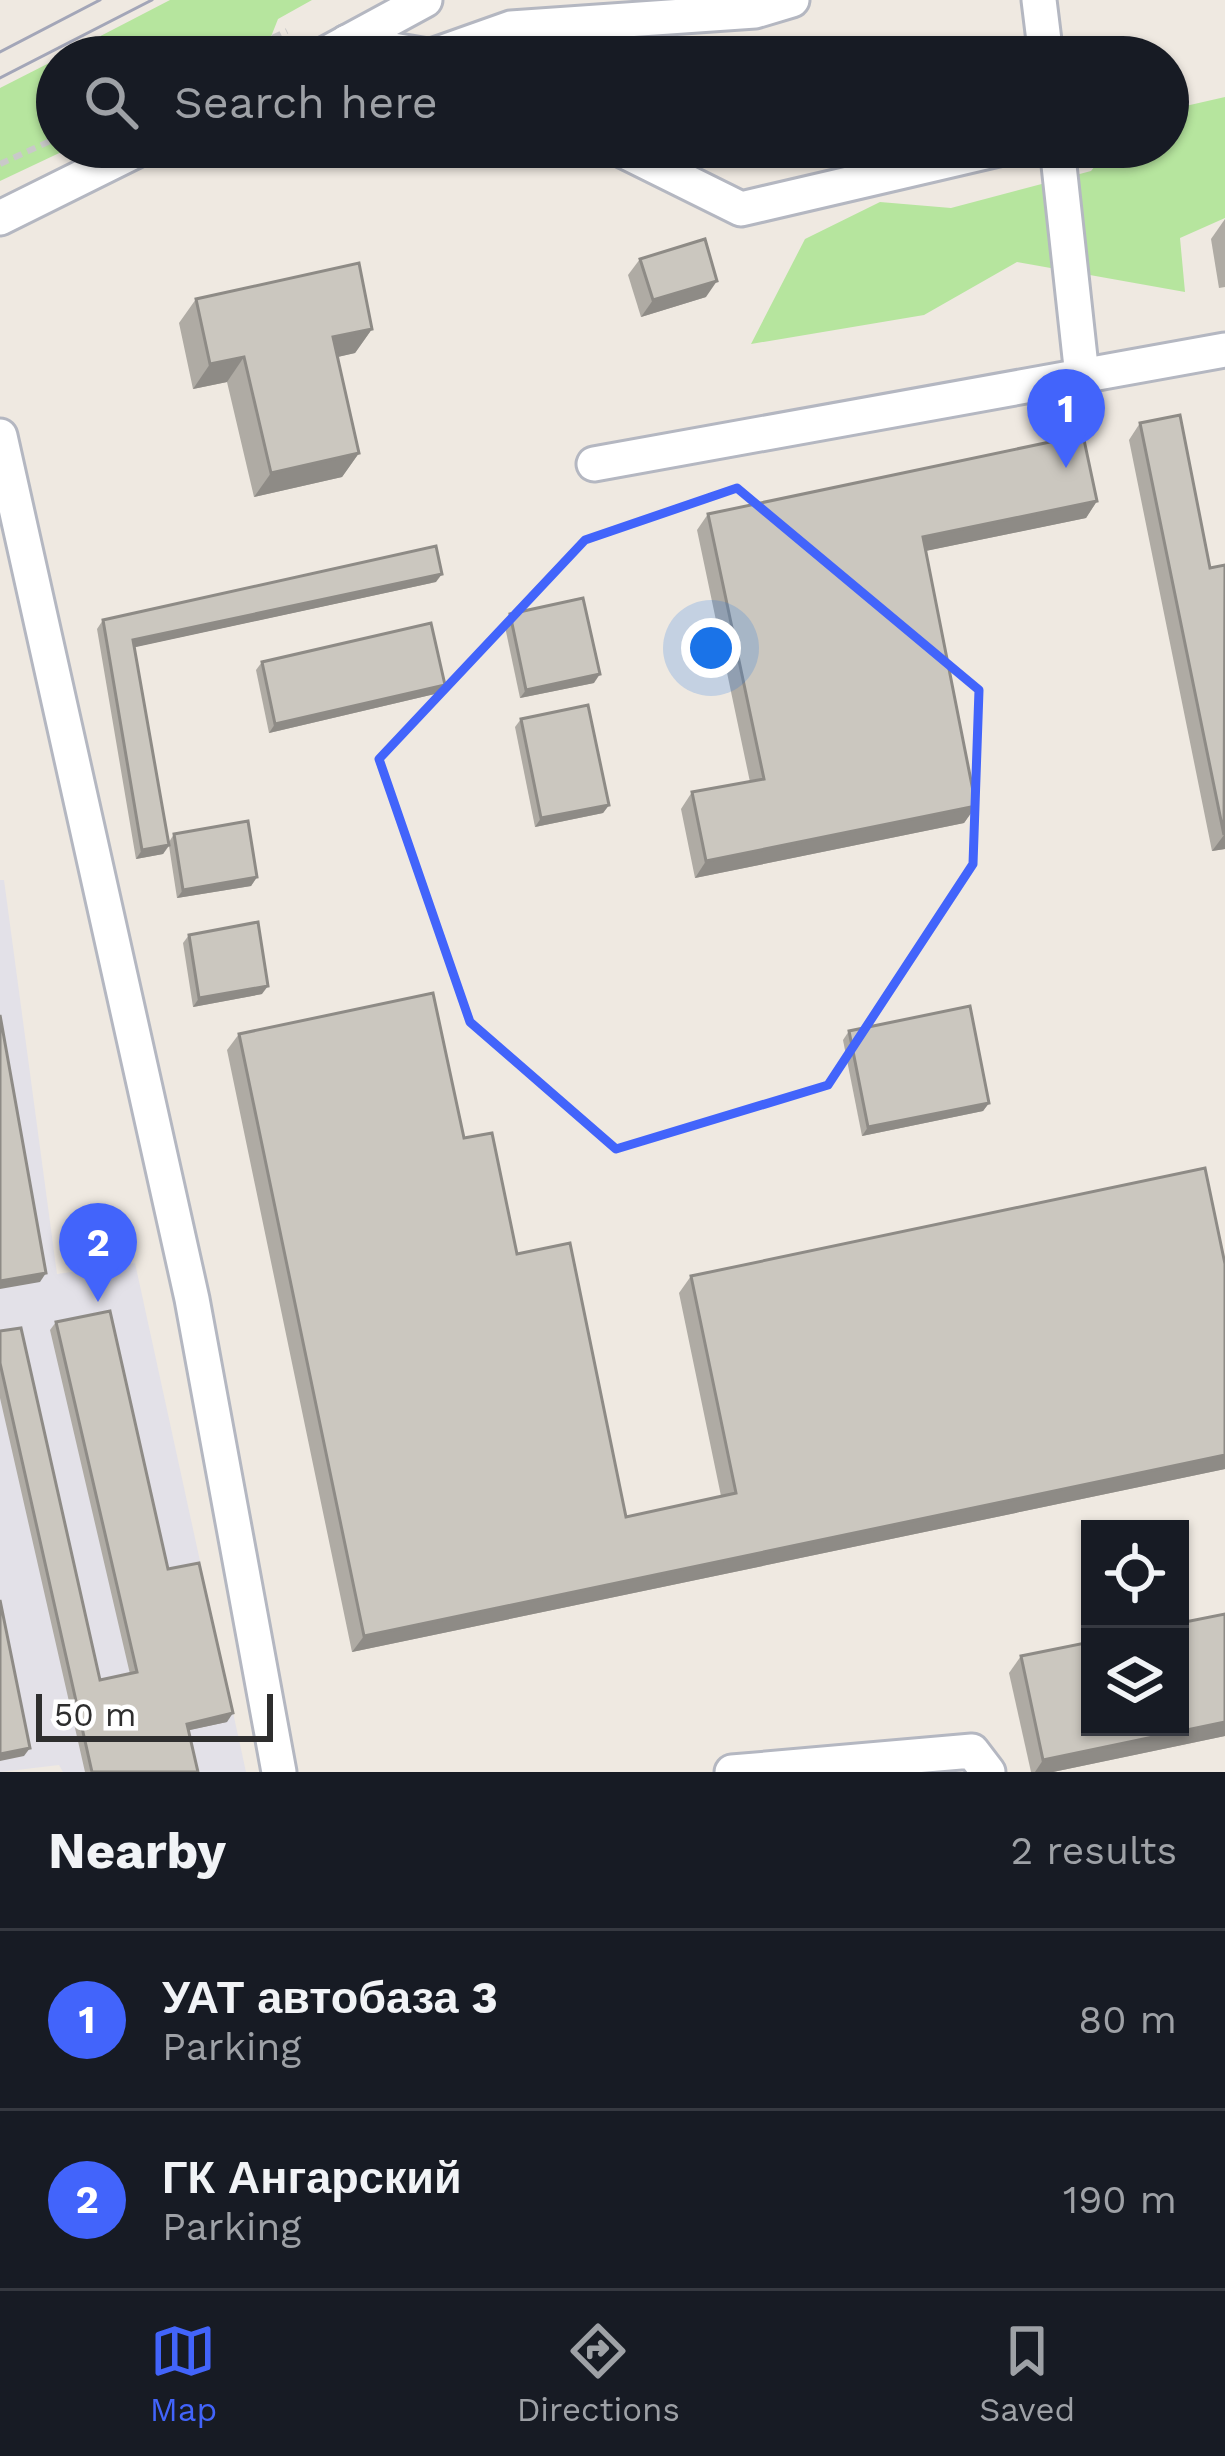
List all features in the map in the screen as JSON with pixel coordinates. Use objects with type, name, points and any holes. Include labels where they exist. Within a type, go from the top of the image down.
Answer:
[{"type":"street","points":[[359,36],[425,0]]},
{"type":"street","points":[[489,36],[511,28],[755,10],[792,0]]},
{"type":"street","points":[[1039,0],[1043,36]]},
{"type":"street","points":[[0,218],[101,168]]},
{"type":"street","points":[[658,168],[741,209],[917,168]]},
{"type":"street","points":[[1060,168],[1082,376]]},
{"type":"street","points":[[594,464],[1225,350]]},
{"type":"street","points":[[0,436],[193,1299],[278,1772]]},
{"type":"street","points":[[732,1772],[972,1751],[988,1772]]},
{"type":"path","points":[[276,36],[287,31]]},
{"type":"path","points":[[0,164],[36,148]]},
{"type":"highlighted area","points":[[737,488],[979,690],[973,864],[828,1085],[616,1149],[470,1022],[379,759],[585,540]]},
{"type":"shaded area","points":[[0,880],[4,880],[57,1274],[135,1263],[246,1772],[63,1772],[59,1765],[0,1772]]},
{"type":"green space","points":[[170,0],[312,0],[278,19],[271,36],[101,36]]},
{"type":"green space","points":[[36,70],[36,164],[0,181],[0,88]]},
{"type":"green space","points":[[1225,97],[1225,218],[1180,238],[1185,292],[1017,262],[924,315],[751,344],[805,239],[880,202],[951,208],[1093,168],[1189,168],[1189,105]]},
{"type":"building","points":[[705,239],[717,281],[653,300],[640,259]]},
{"type":"building","points":[[359,263],[372,329],[333,337],[359,453],[271,473],[244,357],[210,364],[196,299]]},
{"type":"building","points":[[1180,415],[1210,568],[1225,565],[1224,835],[1140,423]]},
{"type":"building","points":[[1083,435],[1097,501],[923,537],[976,806],[706,861],[692,792],[764,779],[708,514]]},
{"type":"building","points":[[436,546],[442,574],[133,640],[169,845],[142,850],[103,620]]},
{"type":"building","points":[[583,598],[600,674],[526,690],[510,614]]},
{"type":"building","points":[[431,623],[445,685],[275,724],[262,662]]},
{"type":"building","points":[[588,705],[609,805],[541,818],[521,719]]},
{"type":"building","points":[[248,821],[257,877],[183,890],[174,834]]},
{"type":"building","points":[[258,922],[268,986],[199,998],[189,935]]},
{"type":"building","points":[[433,993],[464,1138],[492,1133],[517,1254],[570,1243],[626,1517],[736,1493],[691,1276],[1205,1168],[1225,1264],[1225,1455],[364,1636],[239,1034]]},
{"type":"building","points":[[970,1006],[989,1103],[868,1127],[849,1031]]},
{"type":"building","points":[[0,1015],[46,1273],[0,1281]]},
{"type":"building","points":[[110,1311],[168,1569],[199,1563],[233,1713],[187,1724],[198,1772],[92,1772],[0,1363],[0,1331],[21,1328],[100,1680],[137,1672],[56,1322]]},
{"type":"building","points":[[0,1600],[30,1748],[0,1754]]},
{"type":"building","points":[[1225,1614],[1225,1722],[1189,1730],[1189,1628],[1189,1621]]},
{"type":"building","points":[[1081,1644],[1081,1736],[1158,1736],[1043,1760],[1021,1656]]},
{"type":"tram line","points":[[0,52],[100,0]]},
{"type":"tram line","points":[[82,36],[152,0]]},
{"type":"tram line","points":[[0,78],[36,60]]},
{"type":"place","name":"УАТ автобаза 3","points":[[1066,468]]},
{"type":"place","name":"ГК Ангарский","points":[[98,1302]]}]
